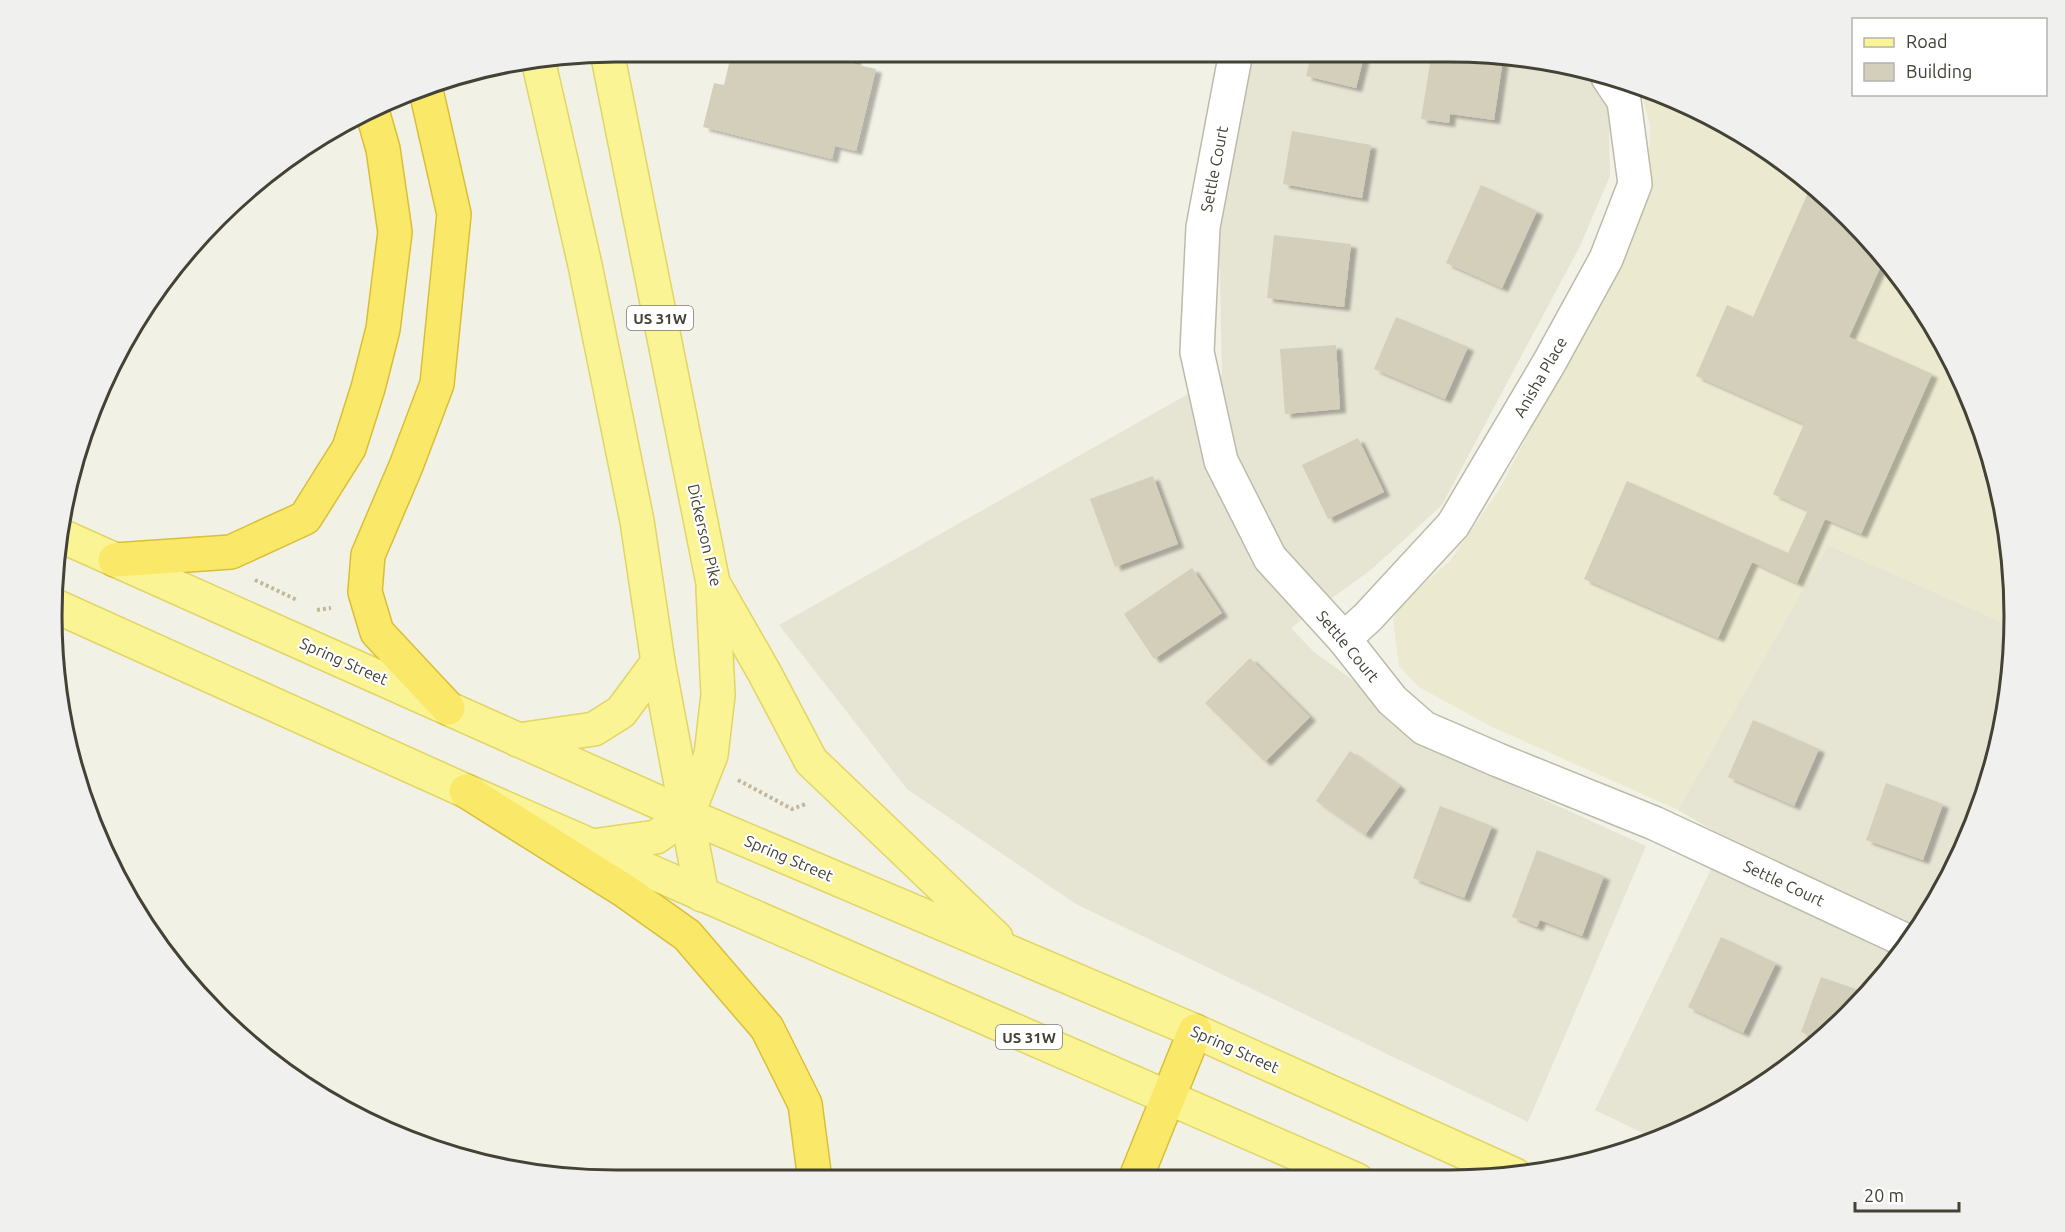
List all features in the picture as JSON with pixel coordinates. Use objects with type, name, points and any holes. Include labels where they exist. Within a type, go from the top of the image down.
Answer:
[{"type":"highway","points":[[426,96],[454,214],[437,384],[406,466],[368,555],[365,592],[377,632],[448,708]]},
{"type":"highway","points":[[115,560],[231,552],[305,518],[349,448],[383,329],[395,232],[383,149],[374,118]]},
{"type":"highway","points":[[466,791],[625,891],[687,935],[766,1028],[805,1104],[814,1170]]},
{"type":"highway","points":[[1139,1170],[1195,1031]]},
{"type":"main road","name":"Dickerson Pike","points":[[609,62],[713,583],[811,761],[1011,952]]},
{"type":"main road","points":[[540,67],[585,265],[637,521],[658,662],[702,895]]},
{"type":"main road","name":"Spring Street","points":[[67,538],[687,815],[1195,1031],[1499,1168]]},
{"type":"main road","points":[[592,846],[657,837],[687,815],[711,755],[718,695],[713,583]]},
{"type":"main road","points":[[62,608],[702,895]]},
{"type":"main road","points":[[518,740],[594,729],[621,712],[658,662]]},
{"type":"main road","name":"US 31W","points":[[702,895],[1334,1170]]},
{"type":"street","name":"Settle Court","points":[[1234,62],[1203,228],[1197,352],[1221,461],[1269,558],[1344,639],[1392,700],[1424,728],[1654,823],[1900,938]]},
{"type":"street","name":"Anisha Place","points":[[1344,639],[1368,617],[1453,525],[1549,363],[1606,259],[1635,184],[1624,101],[1615,87]]},
{"type":"path","points":[[245,576],[297,600]]},
{"type":"path","points":[[308,605],[318,610],[331,608]]},
{"type":"path","points":[[732,777],[792,809],[813,802]]},
{"type":"shaded area","points":[[1248,62],[1485,63],[1557,72],[1627,91],[1609,134],[1610,176],[1580,246],[1442,505],[1372,569],[1291,628],[1314,652],[1472,767],[1646,846],[1528,1122],[1076,904],[907,789],[779,625],[1222,375],[1219,240]]},
{"type":"shaded area","points":[[1643,97],[1694,119],[1757,155],[1815,199],[1866,250],[1889,278],[1929,339],[1946,371],[1974,438],[1993,508],[1999,544],[2004,616],[2004,623],[1828,545],[1678,810],[1490,726],[1419,687],[1399,666],[1393,620],[1400,604],[1450,561],[1499,490],[1632,234],[1648,183],[1650,126]]},
{"type":"shaded area","points":[[1828,545],[2004,623],[1999,688],[1993,724],[1974,794],[1946,861],[1929,893],[1889,954],[1841,1008],[1787,1056],[1726,1096],[1645,1134],[1595,1110],[1726,838],[1678,810]]},
{"type":"building","points":[[729,62],[854,62],[854,64],[876,69],[856,151],[835,146],[832,159],[703,127],[714,83],[724,85]]},
{"type":"building","points":[[1310,62],[1362,62],[1356,88],[1306,76]]},
{"type":"building","points":[[1430,62],[1502,64],[1494,120],[1450,114],[1449,123],[1421,119]]},
{"type":"building","points":[[1292,131],[1371,145],[1362,198],[1283,184]]},
{"type":"building","points":[[1481,185],[1537,211],[1502,288],[1446,263]]},
{"type":"building","points":[[1808,193],[1841,224],[1880,267],[1849,337],[1932,374],[1861,534],[1825,519],[1797,583],[1752,562],[1718,638],[1584,579],[1627,481],[1788,553],[1808,510],[1773,494],[1804,424],[1696,376],[1727,305],[1753,317]]},
{"type":"building","points":[[1274,235],[1351,244],[1344,307],[1267,298]]},
{"type":"building","points":[[1396,317],[1468,347],[1445,399],[1374,369]]},
{"type":"building","points":[[1336,345],[1340,409],[1285,414],[1280,349]]},
{"type":"building","points":[[1358,438],[1384,492],[1328,519],[1302,465]]},
{"type":"building","points":[[1153,476],[1178,544],[1115,567],[1090,499]]},
{"type":"building","points":[[1192,568],[1222,613],[1154,659],[1124,614]]},
{"type":"building","points":[[1250,658],[1310,717],[1265,762],[1205,703]]},
{"type":"building","points":[[1753,720],[1819,749],[1794,806],[1728,777]]},
{"type":"building","points":[[1350,751],[1400,786],[1365,835],[1316,801]]},
{"type":"building","points":[[1886,783],[1943,804],[1923,860],[1866,840]]},
{"type":"building","points":[[1440,806],[1492,826],[1464,898],[1413,878]]},
{"type":"building","points":[[1537,850],[1604,876],[1582,936],[1540,920],[1537,927],[1512,917]]},
{"type":"building","points":[[1721,937],[1776,963],[1743,1033],[1688,1007]]},
{"type":"building","points":[[1821,977],[1858,990],[1811,1036],[1801,1032]]}]
